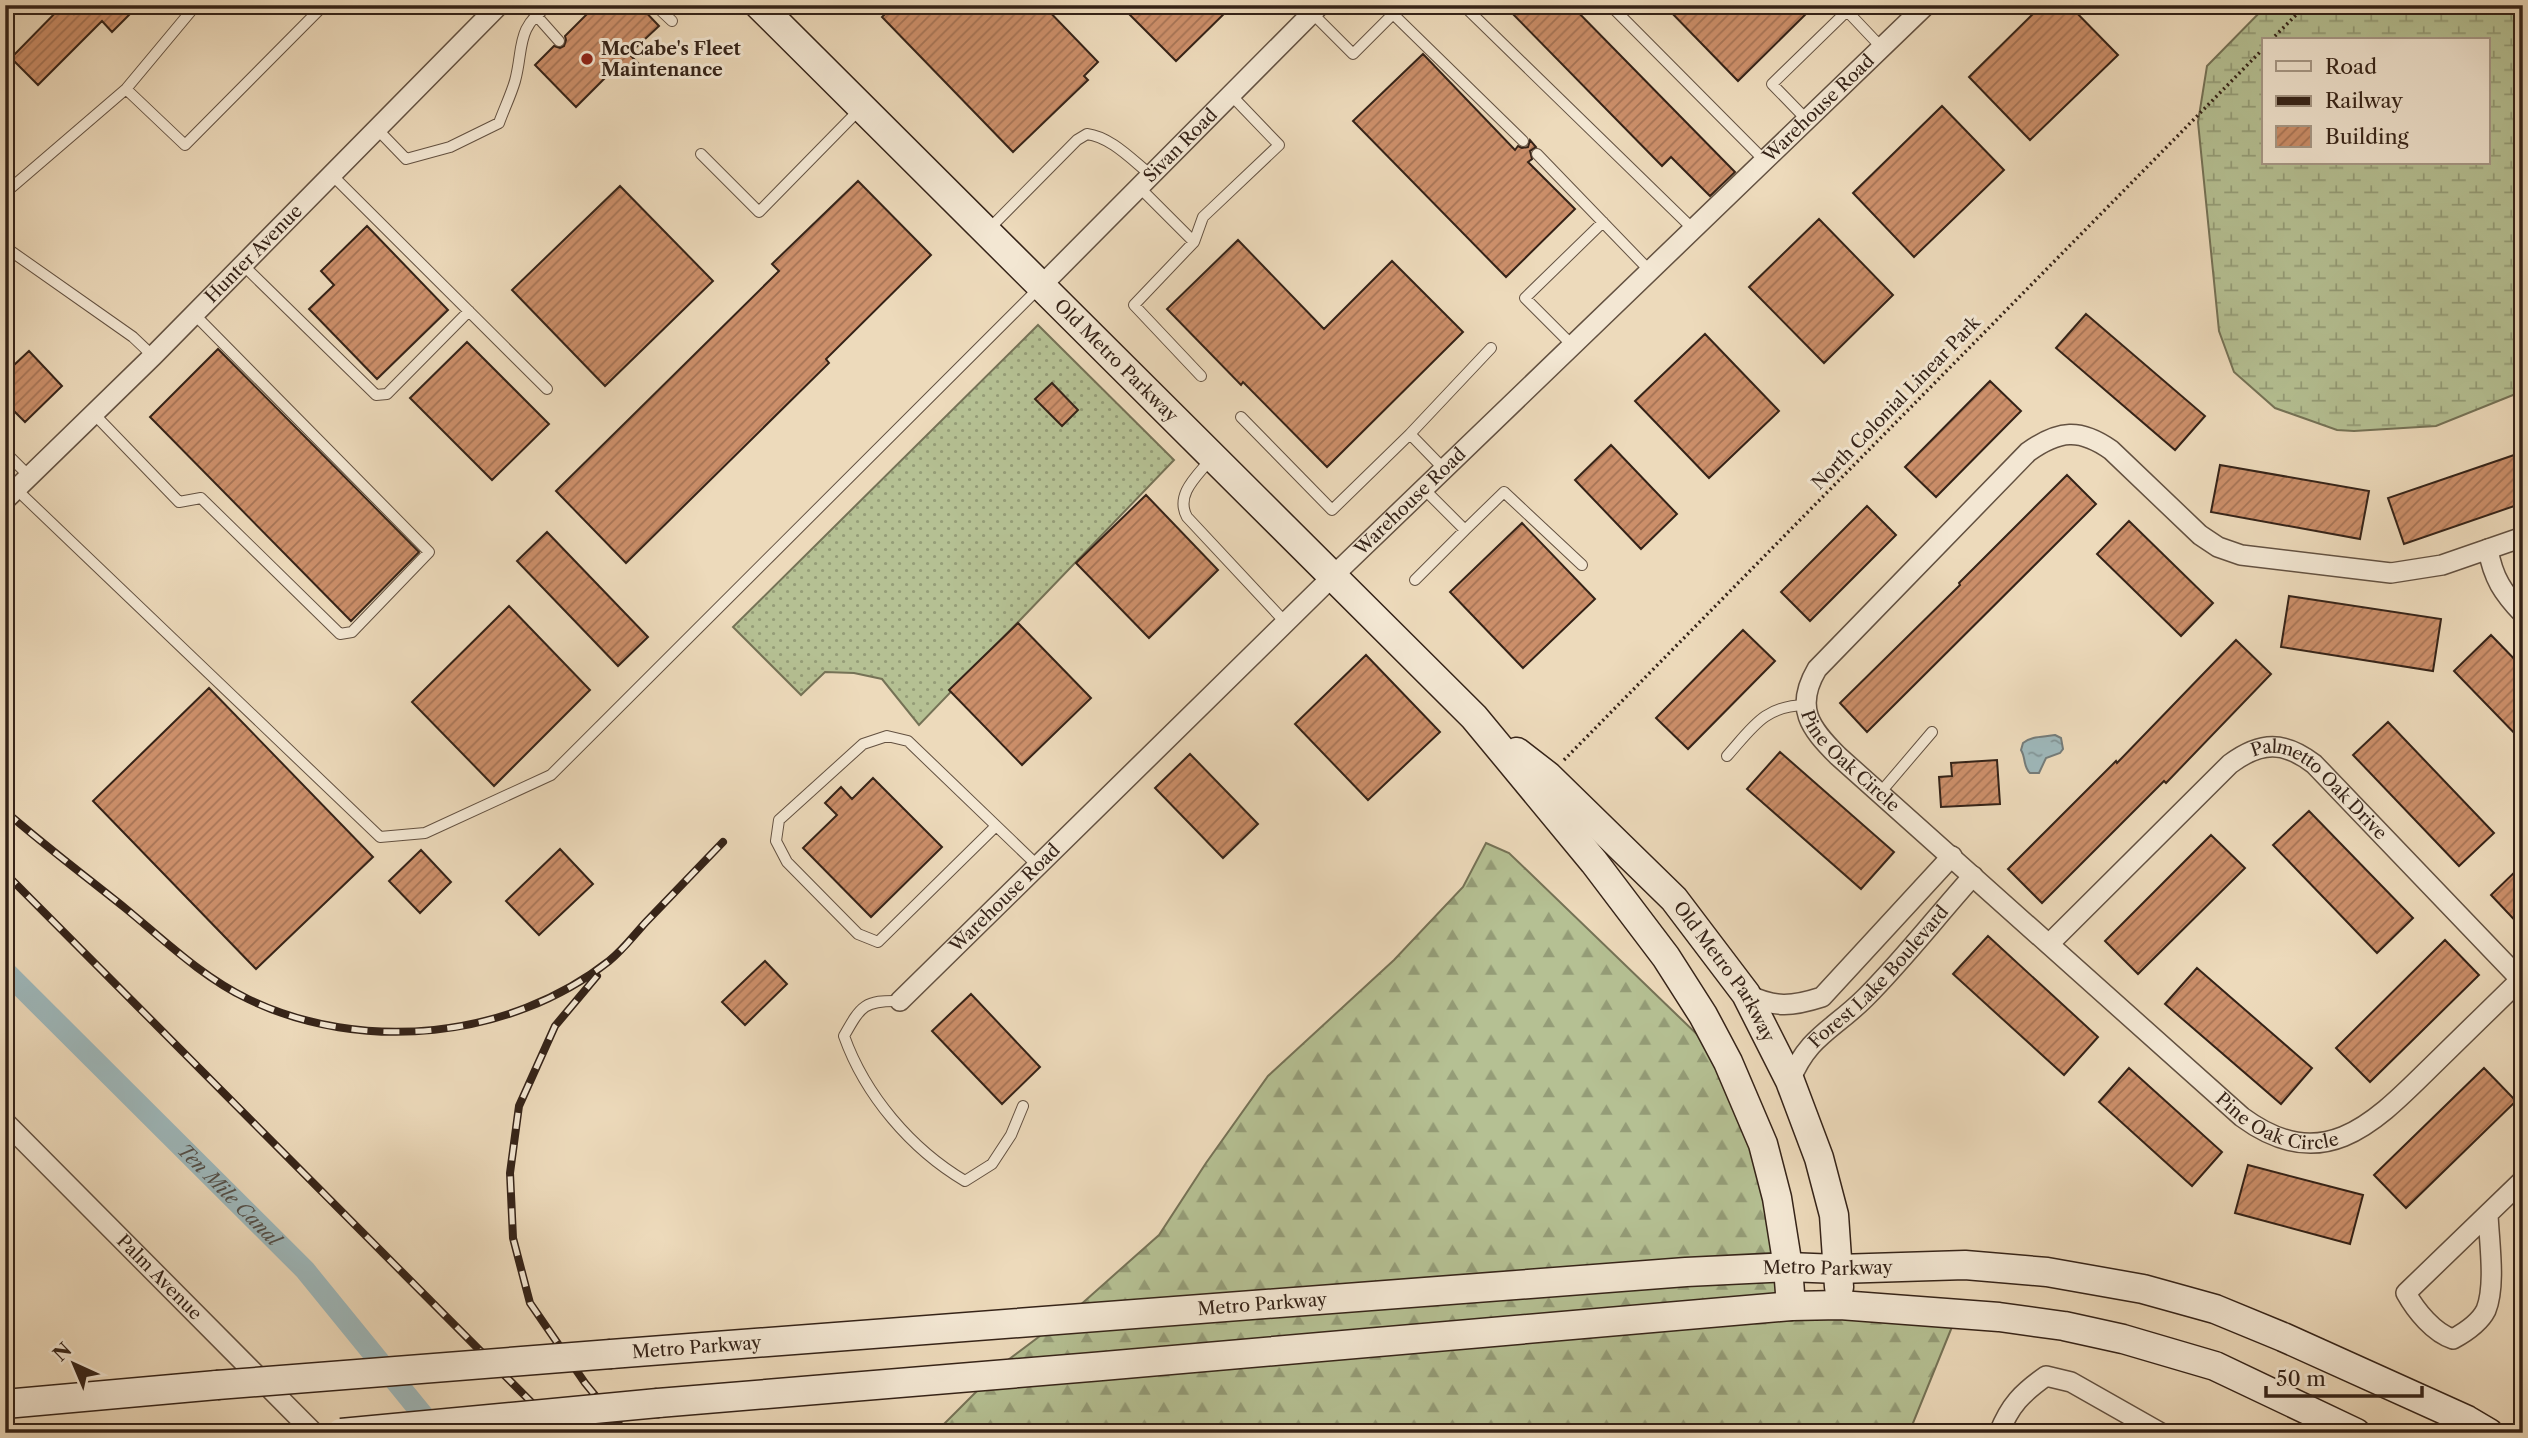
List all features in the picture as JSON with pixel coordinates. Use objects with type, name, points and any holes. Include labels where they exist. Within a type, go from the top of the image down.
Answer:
[{"type":"main road","name":"Old Metro Parkway","points":[[759,5],[1474,718],[1594,862],[1666,957],[1703,1015],[1728,1062],[1763,1144],[1777,1198],[1791,1306]]},
{"type":"main road","name":"Old Metro Parkway","points":[[1474,718],[1548,776],[1666,890],[1746,995],[1790,1082],[1819,1157],[1833,1212],[1840,1305]]},
{"type":"main road","points":[[1594,862],[1596,857],[1602,855],[1623,861],[1666,890]]},
{"type":"main road","name":"Metro Parkway","points":[[5,1404],[865,1333],[1788,1267],[1838,1269],[1965,1265],[2047,1272],[2143,1289],[2215,1309],[2467,1420],[2489,1433]]},
{"type":"main road","points":[[341,1433],[1458,1333],[1791,1306],[1840,1305],[1999,1317],[2064,1326],[2123,1339],[2215,1366],[2356,1433]]},
{"type":"street","name":"Hunter Avenue","points":[[17,488],[195,315],[499,5]]},
{"type":"street","name":"Warehouse Road","points":[[900,1001],[1333,576],[1926,5]]},
{"type":"street","name":"Sivan Road","points":[[1041,286],[1316,9]]},
{"type":"street","name":"Pine Oak Circle","points":[[2522,979],[2395,1102],[2363,1128],[2327,1141],[2294,1142],[2273,1137],[2242,1117],[1817,735],[1805,705],[1808,683],[1817,669],[2028,452],[2052,438],[2068,434],[2096,440],[2111,450],[2200,535],[2218,547],[2241,555],[2391,573],[2442,565],[2523,537]]},
{"type":"street","points":[[2488,549],[2496,581],[2502,592],[2523,614]]},
{"type":"street","name":"Palmetto Oak Drive","points":[[2049,944],[2230,764],[2256,748],[2280,747],[2292,749],[2314,764],[2522,979]]},
{"type":"street","name":"Forest Lake Boulevard","points":[[1746,995],[1767,1004],[1780,1005],[1809,1002],[1822,997],[1952,856]]},
{"type":"street","name":"Forest Lake Boulevard","points":[[1790,1082],[1798,1062],[1812,1042],[1865,999],[1973,876]]},
{"type":"street","points":[[1905,907],[1927,927]]},
{"type":"street","points":[[1822,997],[1843,1017]]},
{"type":"street","name":"Palm Avenue","points":[[5,1122],[314,1433]]},
{"type":"street","points":[[2488,1214],[2490,1294],[2485,1312],[2464,1333],[2452,1339],[2442,1336],[2412,1304],[2406,1293],[2523,1180]]},
{"type":"street","points":[[1999,1433],[2007,1412],[2016,1401],[2046,1376],[2071,1382],[2161,1433]]},
{"type":"lane","points":[[5,193],[126,89],[196,5]]},
{"type":"lane","points":[[126,89],[185,145],[324,5]]},
{"type":"lane","points":[[527,5],[559,41]]},
{"type":"lane","points":[[377,129],[406,159],[450,147],[499,122],[515,80],[520,42],[535,15],[550,5]]},
{"type":"lane","points":[[656,5],[672,21]]},
{"type":"lane","points":[[1463,5],[1693,229]]},
{"type":"lane","points":[[1610,5],[1765,161]]},
{"type":"lane","points":[[1316,9],[1353,54],[1393,14],[1523,141]]},
{"type":"lane","points":[[1807,120],[1772,85],[1847,11],[1882,48]]},
{"type":"lane","points":[[1201,376],[1134,305],[1194,242],[1203,217],[1279,145],[1231,95]]},
{"type":"lane","points":[[701,154],[759,212],[861,107]]},
{"type":"lane","points":[[986,232],[1077,140],[1087,134],[1096,135],[1111,144],[1194,242]]},
{"type":"lane","points":[[1536,154],[1650,271]]},
{"type":"lane","points":[[332,175],[547,389]]},
{"type":"lane","points":[[1573,345],[1525,298],[1603,222]]},
{"type":"lane","points":[[5,247],[133,337],[153,356]]},
{"type":"lane","points":[[243,265],[376,395],[387,394],[469,311]]},
{"type":"lane","points":[[5,452],[17,488],[380,837],[425,833],[551,775],[1041,286]]},
{"type":"lane","points":[[94,414],[179,502],[201,498],[340,634],[352,632],[429,552],[195,315]]},
{"type":"lane","points":[[1241,417],[1332,510],[1410,434],[1491,348]]},
{"type":"lane","points":[[1410,434],[1444,469]]},
{"type":"lane","points":[[1213,457],[1185,490],[1182,508],[1187,517],[1286,622]]},
{"type":"lane","points":[[1424,489],[1465,530]]},
{"type":"lane","points":[[1415,580],[1504,492],[1581,565]]},
{"type":"lane","points":[[1727,755],[1772,711],[1783,706],[1805,705]]},
{"type":"lane","points":[[1880,793],[1932,732]]},
{"type":"lane","points":[[996,826],[877,942],[858,934],[787,862],[776,841],[779,820],[863,744],[887,736],[908,741],[1038,866]]},
{"type":"lane","points":[[900,1001],[879,1001],[859,1010],[844,1036],[853,1060],[878,1100],[939,1165],[964,1181],[992,1164],[1011,1135],[1023,1107]]},
{"type":"path","points":[[2273,38],[2305,5]]},
{"type":"path","name":"North Colonial Linear Park","points":[[1548,776],[2262,50]]},
{"type":"green space","points":[[2267,5],[2523,5],[2523,391],[2436,426],[2337,430],[2275,408],[2234,372],[2219,331],[2198,122],[2207,66]]},
{"type":"green space","points":[[1038,325],[1174,460],[919,725],[882,679],[854,673],[825,672],[801,695],[733,627]]},
{"type":"green space","points":[[1486,843],[1509,853],[1705,1042],[1752,1147],[1775,1256],[1078,1307],[1159,1235],[1268,1076],[1394,960],[1463,887]]},
{"type":"green space","points":[[1778,1279],[1779,1295],[1004,1363],[1044,1333]]},
{"type":"green space","points":[[1956,1317],[1909,1433],[935,1433],[979,1389],[1793,1318]]},
{"type":"water","points":[[2055,735],[2061,738],[2063,749],[2060,753],[2046,758],[2039,773],[2030,773],[2021,750],[2023,743],[2034,738]]},
{"type":"building","points":[[63,5],[74,14],[83,5],[139,5],[112,32],[102,21],[38,85],[11,58]]},
{"type":"building","name":"McCabe's Fleet Maintenance","points":[[596,5],[639,5],[659,26],[629,54],[639,64],[626,76],[617,66],[576,107],[535,65],[554,46],[564,46],[565,36]]},
{"type":"building","points":[[894,5],[1043,5],[1098,62],[1084,76],[1088,80],[1013,152],[882,17]]},
{"type":"building","points":[[1120,5],[1233,5],[1176,61]]},
{"type":"building","points":[[1504,5],[1571,5],[1735,172],[1710,196],[1671,157],[1662,166]]},
{"type":"building","points":[[1664,5],[1815,5],[1738,81]]},
{"type":"building","points":[[2042,5],[2069,5],[2118,55],[2030,140],[1969,77]]},
{"type":"building","points":[[1423,54],[1515,150],[1518,146],[1528,147],[1530,140],[1536,147],[1530,151],[1532,159],[1528,162],[1575,209],[1506,277],[1353,121]]},
{"type":"building","points":[[1942,106],[2004,170],[1914,257],[1853,193]]},
{"type":"building","points":[[858,181],[931,255],[826,359],[829,363],[626,563],[556,491],[779,271],[772,264]]},
{"type":"building","points":[[620,186],[713,281],[605,386],[512,290]]},
{"type":"building","points":[[1819,219],[1893,295],[1824,363],[1749,287]]},
{"type":"building","points":[[367,226],[448,310],[377,379],[309,309],[334,285],[321,271]]},
{"type":"building","points":[[1238,240],[1324,329],[1392,261],[1463,332],[1327,467],[1167,309]]},
{"type":"building","points":[[2086,314],[2205,416],[2175,450],[2056,348]]},
{"type":"building","points":[[1705,334],[1779,411],[1709,478],[1635,401]]},
{"type":"building","points":[[467,342],[549,424],[492,480],[410,398]]},
{"type":"building","points":[[218,349],[419,552],[351,621],[150,417]]},
{"type":"building","points":[[29,351],[62,386],[25,422],[5,402],[5,356],[14,365]]},
{"type":"building","points":[[1990,381],[2021,411],[1936,497],[1905,467]]},
{"type":"building","points":[[1052,383],[1078,410],[1062,426],[1035,399]]},
{"type":"building","points":[[1611,445],[1677,514],[1641,549],[1575,480]]},
{"type":"building","points":[[2523,452],[2523,503],[2404,544],[2388,498]]},
{"type":"building","points":[[2220,465],[2369,491],[2360,539],[2211,512]]},
{"type":"building","points":[[2067,475],[2096,504],[1867,732],[1840,703]]},
{"type":"building","points":[[1146,495],[1218,570],[1149,638],[1076,563]]},
{"type":"building","points":[[1867,506],[1896,535],[1810,621],[1781,592]]},
{"type":"building","points":[[2129,521],[2213,603],[2181,636],[2097,554]]},
{"type":"building","points":[[1522,523],[1595,599],[1523,668],[1450,592]]},
{"type":"building","points":[[547,532],[648,637],[618,666],[517,561]]},
{"type":"building","points":[[2289,596],[2441,619],[2433,671],[2281,647]]},
{"type":"building","points":[[509,606],[590,690],[494,786],[412,702]]},
{"type":"building","points":[[1018,623],[1091,698],[1022,765],[949,690]]},
{"type":"building","points":[[1743,630],[1775,661],[1688,749],[1656,718]]},
{"type":"building","points":[[2491,635],[2523,668],[2523,742],[2454,671]]},
{"type":"building","points":[[2236,640],[2271,674],[2166,783],[2164,781],[2042,903],[2008,869],[2116,761],[2117,763]]},
{"type":"building","points":[[1366,655],[1440,732],[1368,800],[1295,724]]},
{"type":"building","points":[[209,688],[373,857],[256,969],[93,801]]},
{"type":"building","points":[[2388,722],[2494,833],[2459,866],[2353,755]]},
{"type":"building","points":[[1780,752],[1894,852],[1861,889],[1747,789]]},
{"type":"building","points":[[1190,754],[1258,824],[1223,858],[1155,788]]},
{"type":"building","points":[[1997,760],[2000,804],[1941,807],[1939,777],[1952,776],[1951,763]]},
{"type":"building","points":[[873,778],[942,847],[871,917],[803,848],[837,815],[825,803],[841,787],[852,799]]},
{"type":"building","points":[[2309,811],[2413,918],[2377,953],[2273,845]]},
{"type":"building","points":[[2211,835],[2245,868],[2138,974],[2105,941]]},
{"type":"building","points":[[560,849],[593,884],[539,935],[506,901]]},
{"type":"building","points":[[421,850],[451,882],[420,913],[389,881]]},
{"type":"building","points":[[2523,864],[2523,929],[2491,895]]},
{"type":"building","points":[[1988,936],[2098,1037],[2064,1075],[1953,974]]},
{"type":"building","points":[[2445,940],[2479,975],[2370,1082],[2336,1048]]},
{"type":"building","points":[[765,961],[787,984],[745,1025],[722,1002]]},
{"type":"building","points":[[2197,968],[2312,1068],[2281,1104],[2165,1004]]},
{"type":"building","points":[[971,994],[1040,1067],[1002,1104],[932,1031]]},
{"type":"building","points":[[2129,1068],[2222,1152],[2192,1186],[2099,1102]]},
{"type":"building","points":[[2484,1068],[2516,1101],[2406,1208],[2374,1175]]},
{"type":"building","points":[[2248,1165],[2363,1195],[2350,1244],[2235,1213]]},
{"type":"waterway","name":"Ten Mile Canal","points":[[5,971],[305,1270],[436,1431]]},
{"type":"railway","points":[[5,811],[184,957],[231,990],[292,1016],[339,1027],[386,1032],[434,1030],[481,1022],[527,1008],[570,987],[619,952],[723,842]]},
{"type":"railway","points":[[5,873],[562,1433]]},
{"type":"railway","points":[[597,976],[555,1026],[519,1106],[510,1173],[513,1238],[530,1303],[585,1383],[626,1433]]},
{"type":"place","name":"McCabe's Fleet Maintenance","points":[[587,59]]}]
